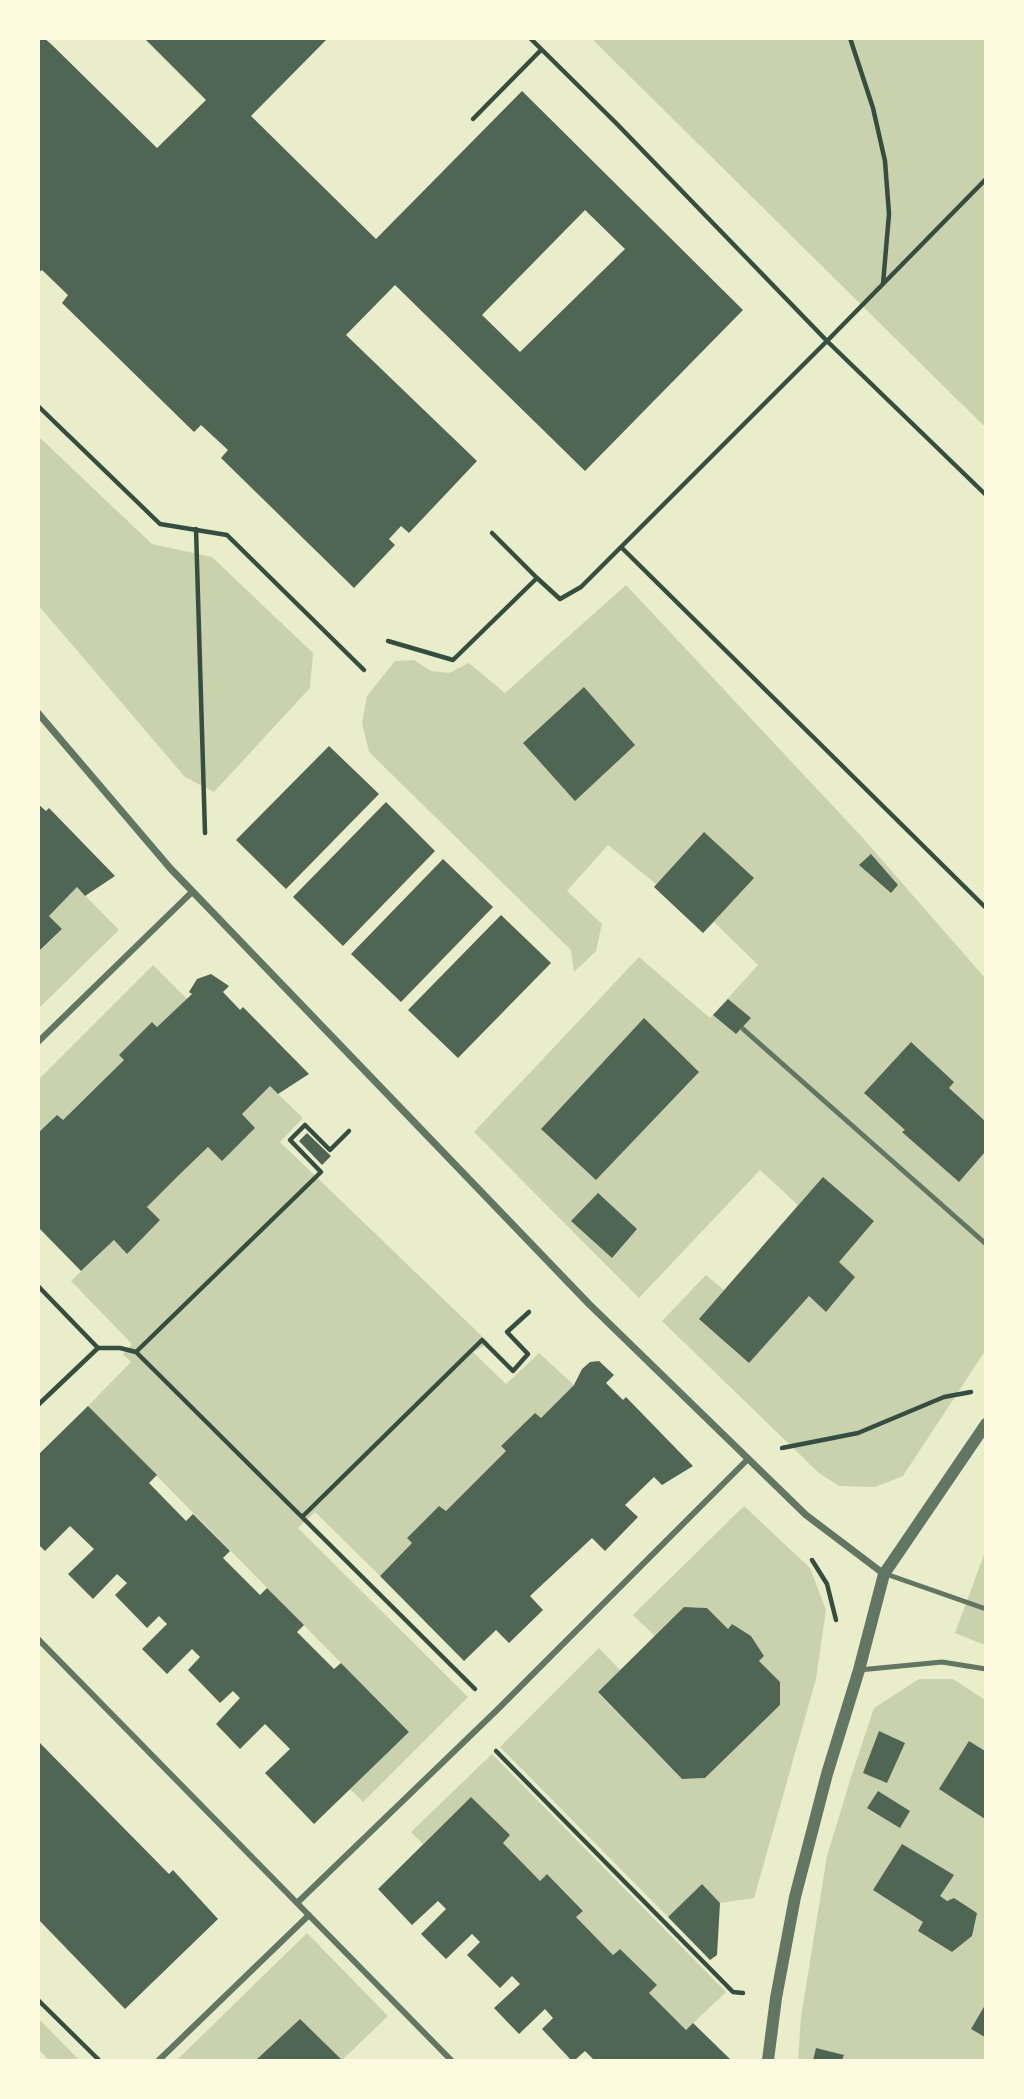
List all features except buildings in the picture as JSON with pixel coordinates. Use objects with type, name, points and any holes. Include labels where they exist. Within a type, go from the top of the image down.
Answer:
[{"type":"street","points":[[38,713],[192,892],[580,1294],[806,1515],[884,1574]]},
{"type":"street","points":[[38,1042],[192,892]]},
{"type":"street","points":[[768,2060],[776,1998],[795,1897],[884,1574],[985,1424]]},
{"type":"street","points":[[297,1903],[497,1710],[748,1460]]},
{"type":"street","points":[[38,1639],[451,2060]]},
{"type":"street","points":[[159,2060],[309,1915]]},
{"type":"lane","points":[[743,1029],[985,1244]]},
{"type":"lane","points":[[884,1574],[985,1608]]},
{"type":"lane","points":[[859,1670],[942,1661],[985,1669]]},
{"type":"path","points":[[530,38],[827,341],[985,495]]},
{"type":"path","points":[[849,38],[873,108],[885,161],[889,214],[883,285]]},
{"type":"path","points":[[473,119],[541,50]]},
{"type":"path","points":[[492,533],[560,599],[581,587],[883,285],[985,179]]},
{"type":"path","points":[[38,406],[160,524],[227,535],[364,670]]},
{"type":"path","points":[[196,529],[205,833]]},
{"type":"path","points":[[621,547],[985,908]]},
{"type":"path","points":[[388,641],[453,660],[537,578]]},
{"type":"path","points":[[136,1352],[321,1172],[290,1140],[305,1125],[330,1150],[349,1131]]},
{"type":"path","points":[[38,1286],[98,1348]]},
{"type":"path","points":[[302,1517],[482,1340],[513,1371],[528,1354],[507,1332],[529,1311]]},
{"type":"path","points":[[38,1405],[98,1348],[120,1348],[136,1352],[497,1710]]},
{"type":"path","points":[[782,1448],[858,1433],[944,1397],[971,1392]]},
{"type":"path","points":[[809,1555],[827,1584],[836,1616],[836,1627]]},
{"type":"path","points":[[475,1731],[733,1992]]},
{"type":"path","points":[[38,2000],[99,2060]]},
{"type":"green space","points":[[592,39],[985,39],[985,427]]},
{"type":"green space","points":[[38,436],[152,544],[212,557],[313,653],[310,688],[214,792],[185,777],[39,606]]},
{"type":"green space","points":[[626,585],[862,837],[985,978],[985,1351],[903,1476],[875,1487],[839,1486],[819,1473],[662,1321],[706,1275],[724,1290],[798,1205],[760,1170],[639,1298],[474,1132],[639,957],[710,1018],[758,965],[714,922],[703,933],[654,887],[656,884],[608,845],[567,891],[602,924],[596,951],[574,972],[571,950],[369,752],[362,723],[367,696],[395,661],[414,660],[431,671],[449,673],[469,663],[505,693]]},
{"type":"green space","points":[[77,887],[119,930],[39,1008],[39,952],[62,929],[49,916]]},
{"type":"green space","points":[[153,965],[187,999],[157,1027],[152,1022],[119,1055],[124,1060],[63,1120],[39,1133],[39,1079]]},
{"type":"green space","points":[[270,1086],[303,1118],[280,1142],[489,1343],[473,1352],[506,1384],[539,1353],[574,1385],[541,1418],[535,1414],[501,1446],[506,1451],[446,1511],[439,1506],[407,1538],[412,1543],[380,1576],[315,1512],[298,1528],[468,1697],[363,1802],[350,1789],[409,1732],[88,1406],[131,1362],[123,1354],[132,1344],[71,1281],[114,1240],[160,1220],[147,1207],[208,1147],[222,1160],[255,1128],[242,1114]]},
{"type":"green space","points":[[744,1506],[810,1568],[826,1610],[816,1679],[754,1898],[720,1903],[702,1884],[668,1917],[500,1747],[599,1648],[620,1670],[598,1693],[682,1779],[705,1778],[780,1705],[779,1682],[759,1661],[764,1656],[751,1636],[732,1624],[728,1629],[707,1608],[684,1607],[655,1636],[633,1615]]},
{"type":"green space","points":[[985,1552],[985,1645],[955,1633]]},
{"type":"green space","points":[[919,1679],[953,1679],[985,1700],[985,2060],[798,2060],[801,2017],[827,1856],[852,1774],[874,1708]]},
{"type":"green space","points":[[492,1754],[726,1992],[686,2030],[649,1993],[656,1985],[620,1949],[613,1955],[576,1917],[583,1910],[547,1874],[540,1881],[503,1843],[509,1835],[471,1797],[423,1844],[411,1832]]},
{"type":"green space","points":[[307,1933],[388,2016],[342,2060],[300,2019],[256,2060],[177,2060]]},
{"type":"green space","points":[[39,2019],[79,2060],[49,2060],[39,2050]]}]
